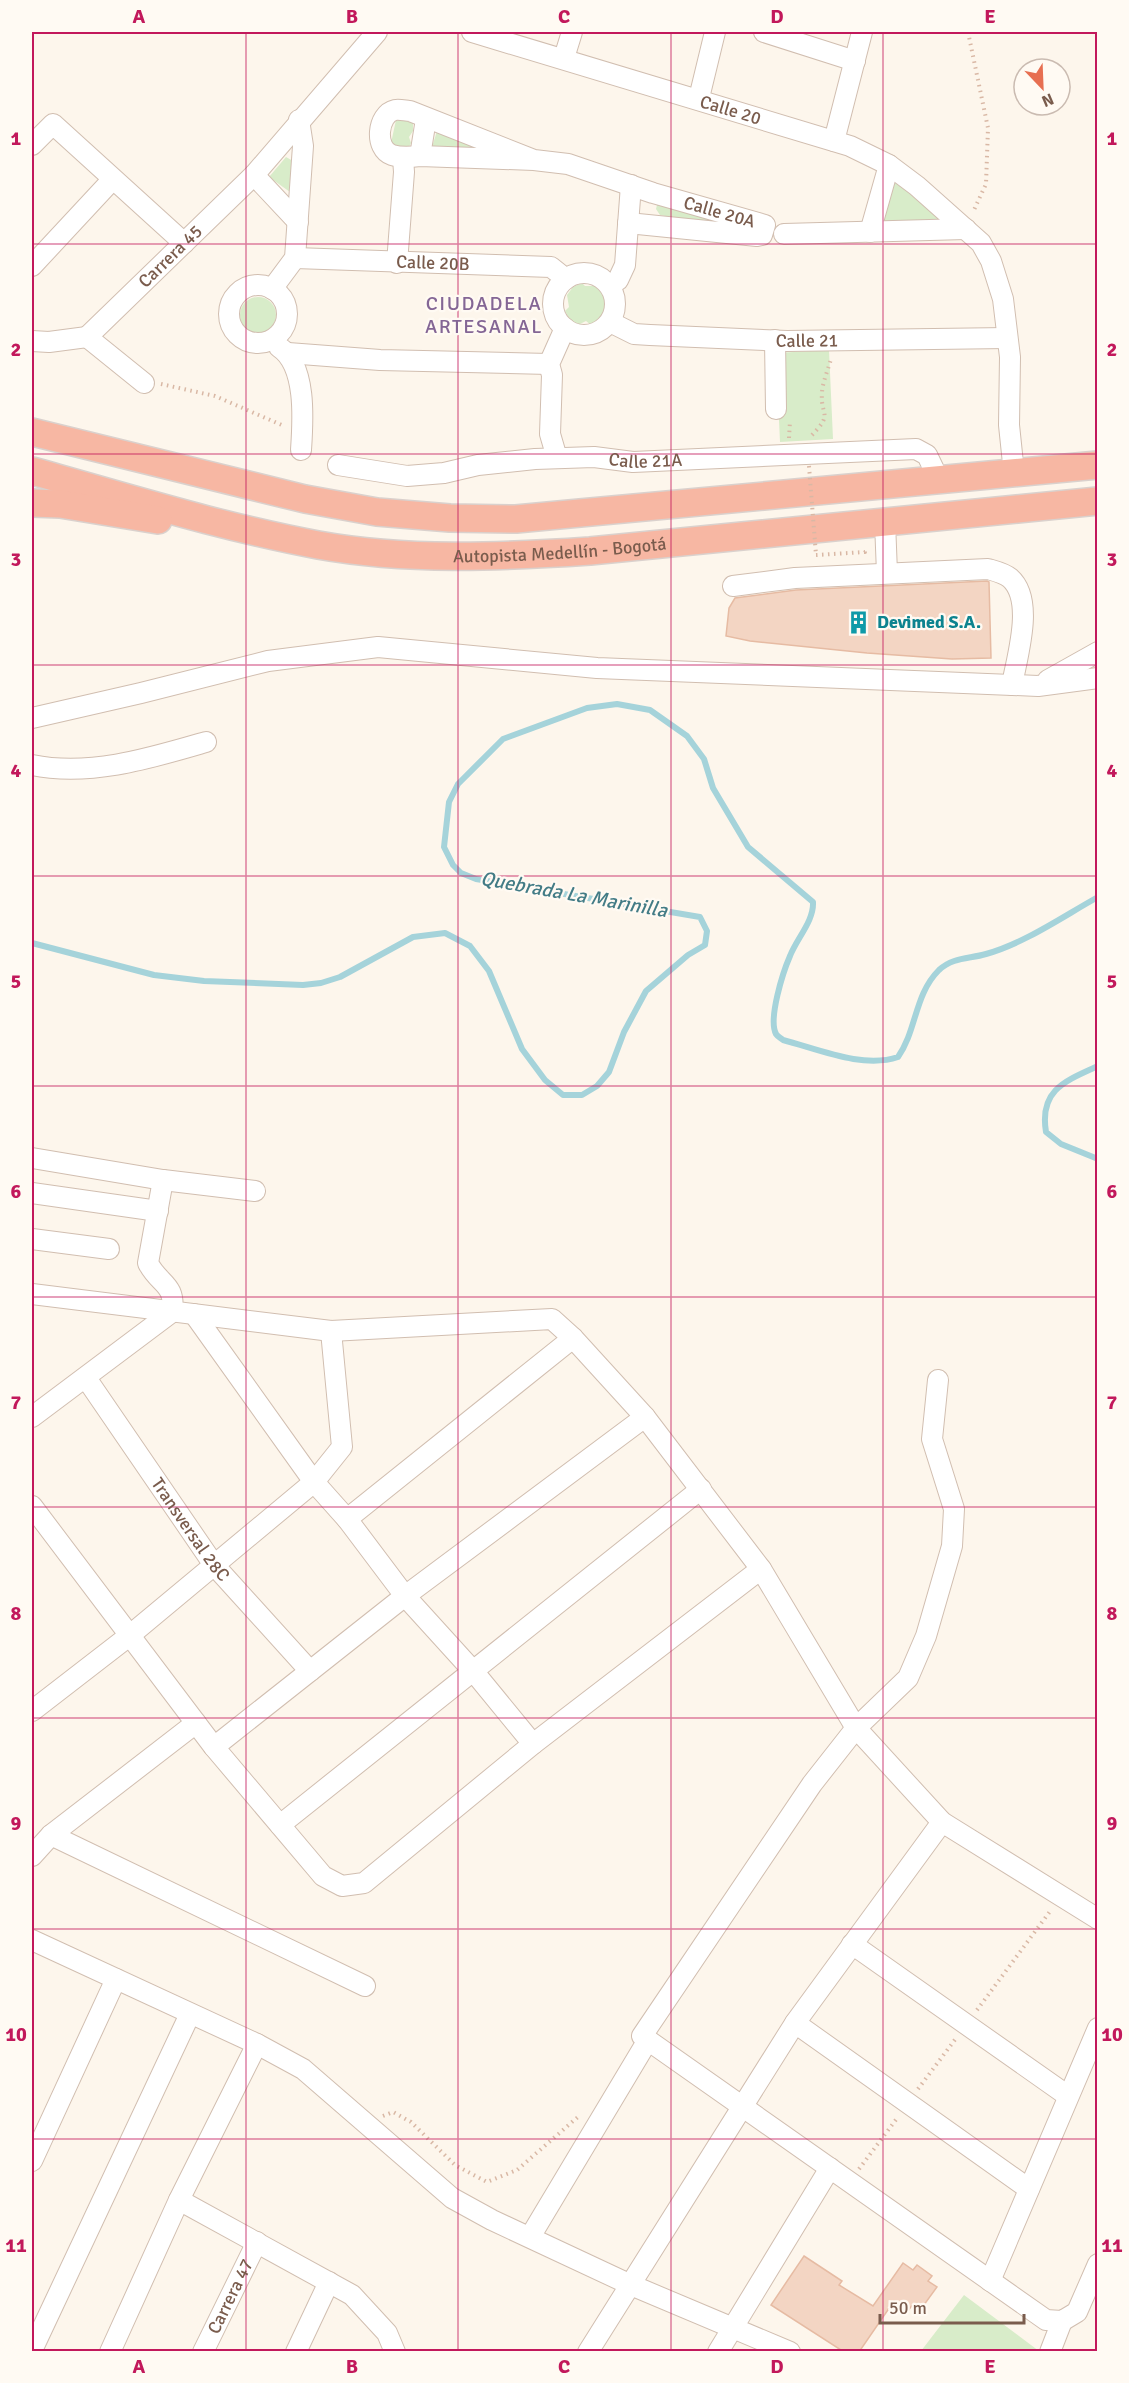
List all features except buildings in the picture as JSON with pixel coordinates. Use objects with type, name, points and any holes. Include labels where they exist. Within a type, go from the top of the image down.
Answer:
[{"type":"highway","name":"Autopista Medellín - Bogotá","points":[[32,432],[305,499],[377,512],[450,518],[516,519],[1098,465]]},
{"type":"highway","name":"Autopista Medellín - Bogotá","points":[[32,471],[236,526],[318,545],[387,553],[457,557],[517,556],[590,550],[1098,501]]},
{"type":"highway","points":[[32,503],[60,504],[148,520],[236,526]]},
{"type":"street","name":"Carrera 45","points":[[87,337],[254,175],[377,32]]},
{"type":"street","name":"Calle 20","points":[[472,32],[699,98],[850,146],[888,165],[917,186],[981,243],[991,261],[1003,299],[1010,357],[1010,425],[1014,473]]},
{"type":"street","points":[[564,58],[572,32]]},
{"type":"street","points":[[699,98],[716,32]]},
{"type":"street","points":[[764,32],[855,61]]},
{"type":"street","points":[[834,141],[862,32]]},
{"type":"street","points":[[397,263],[404,172],[411,157],[418,115],[395,110],[385,115],[381,124],[380,135],[384,150],[390,155],[411,157]]},
{"type":"street","name":"Calle 20A","points":[[418,115],[534,160]]},
{"type":"street","points":[[272,289],[295,258],[303,146],[299,120]]},
{"type":"street","points":[[32,145],[52,124],[184,243]]},
{"type":"street","name":"Calle 20A","points":[[411,157],[534,160],[568,164],[653,193],[761,222],[765,225],[765,229],[762,235],[757,236],[628,223]]},
{"type":"street","points":[[870,232],[888,165]]},
{"type":"street","points":[[254,175],[297,222]]},
{"type":"street","points":[[32,266],[112,180]]},
{"type":"street","points":[[609,285],[618,280],[626,265],[631,185]]},
{"type":"street","points":[[784,234],[966,229]]},
{"type":"street","name":"Calle 20B","points":[[295,258],[551,267],[566,279]]},
{"type":"street","points":[[584,273],[602,279],[609,285],[615,303],[610,321],[597,333],[580,335],[565,328],[559,322],[554,308],[556,291],[566,279],[584,273]]},
{"type":"street","points":[[269,341],[283,329],[287,311],[279,295],[272,289],[253,286],[244,289],[231,303],[230,322],[241,338],[250,342],[269,341],[288,353],[380,360],[549,364]]},
{"type":"street","name":"Calle 21","points":[[610,321],[634,334],[775,340],[1007,338]]},
{"type":"street","points":[[557,458],[550,434],[552,375],[549,364],[565,328]]},
{"type":"street","points":[[32,341],[49,342],[87,337],[144,383]]},
{"type":"street","points":[[775,340],[776,409]]},
{"type":"street","points":[[288,353],[296,369],[304,415],[301,450]]},
{"type":"street","name":"Calle 21A","points":[[338,465],[407,476],[444,473],[478,465],[557,458],[594,457],[633,462],[806,461],[916,449],[927,455],[939,480]]},
{"type":"street","points":[[885,522],[887,573]]},
{"type":"street","points":[[734,586],[795,578],[988,568],[1009,577],[1015,584],[1024,610],[1012,685]]},
{"type":"street","points":[[32,718],[268,662],[378,647],[597,668],[1038,686],[1098,678]]},
{"type":"street","points":[[1038,686],[1098,652]]},
{"type":"street","points":[[32,765],[46,768],[95,768],[207,742]]},
{"type":"street","points":[[32,1158],[163,1180],[255,1191]]},
{"type":"street","points":[[32,1417],[172,1312],[174,1300],[172,1291],[148,1263],[163,1180]]},
{"type":"street","points":[[32,1193],[158,1211]]},
{"type":"street","points":[[32,1239],[109,1249]]},
{"type":"street","points":[[32,1294],[331,1331],[552,1319],[573,1338],[645,1417],[761,1569],[856,1728],[942,1822],[1098,1919]]},
{"type":"street","points":[[194,1314],[314,1482],[347,1519],[405,1596],[474,1672],[532,1744]]},
{"type":"street","points":[[32,1711],[129,1636],[314,1482],[342,1448],[331,1331]]},
{"type":"street","points":[[347,1519],[573,1338]]},
{"type":"street","name":"Transversal 28C","points":[[86,1378],[214,1565],[310,1671]]},
{"type":"street","points":[[938,1380],[932,1439],[954,1509],[952,1546],[926,1636],[908,1678],[856,1728],[812,1784],[642,2036],[1046,2320],[1062,2321],[1077,2312],[1098,2264]]},
{"type":"street","points":[[214,1747],[405,1596],[645,1417]]},
{"type":"street","points":[[280,1825],[700,1489]]},
{"type":"street","points":[[32,1506],[214,1747],[323,1876],[342,1886],[364,1883],[532,1744],[761,1569]]},
{"type":"street","points":[[32,1856],[51,1835],[196,1723]]},
{"type":"street","points":[[588,2352],[795,2023],[942,1822]]},
{"type":"street","points":[[51,1835],[365,1986]]},
{"type":"street","points":[[852,1944],[1068,2096]]},
{"type":"street","points":[[33,1945],[116,1979],[257,2044],[303,2069],[452,2198],[631,2285],[790,2352]]},
{"type":"street","points":[[32,2161],[116,1979]]},
{"type":"street","points":[[34,2346],[190,2014]]},
{"type":"street","points":[[795,2023],[1029,2189]]},
{"type":"street","points":[[990,2281],[1098,2028]]},
{"type":"street","points":[[530,2237],[648,2040]]},
{"type":"street","points":[[110,2352],[179,2200],[257,2044]]},
{"type":"street","points":[[718,2352],[830,2168]]},
{"type":"street","points":[[179,2200],[352,2295],[387,2333],[395,2352]]},
{"type":"street","name":"Carrera 47","points":[[203,2352],[257,2242]]},
{"type":"street","points":[[296,2352],[329,2282]]},
{"type":"street","points":[[1050,2352],[1062,2321]]},
{"type":"path","points":[[966,229],[986,184],[988,128],[968,32]]},
{"type":"path","points":[[816,555],[806,461],[810,437],[824,423],[826,417],[822,393],[831,359]]},
{"type":"path","points":[[144,383],[170,385],[203,392],[232,403],[288,428],[301,450]]},
{"type":"path","points":[[357,2118],[380,2117],[393,2112],[411,2122],[454,2166],[487,2182],[517,2170],[582,2114]]},
{"type":"green space","points":[[398,117],[413,121],[413,131],[409,137],[411,143],[408,149],[396,150],[391,143]]},
{"type":"green space","points":[[437,131],[489,149],[432,147]]},
{"type":"green space","points":[[286,157],[293,161],[290,192],[269,177]]},
{"type":"green space","points":[[891,177],[952,224],[877,227]]},
{"type":"green space","points":[[658,201],[750,231],[660,215],[656,209]]},
{"type":"green space","points":[[582,283],[585,286],[599,286],[609,300],[604,313],[605,317],[592,326],[586,321],[578,325],[570,320],[565,311],[569,307],[567,295],[573,287]]},
{"type":"green space","points":[[258,297],[271,302],[276,315],[271,328],[258,333],[245,328],[240,315],[245,302]]},
{"type":"green space","points":[[829,350],[833,439],[780,442],[776,353]]},
{"type":"green space","points":[[964,2295],[1039,2351],[921,2351]]},
{"type":"waterway","name":"Quebrada La Marinilla","points":[[32,943],[154,975],[204,981],[303,985],[321,983],[340,977],[413,937],[445,933],[470,946],[489,971],[522,1049],[545,1080],[563,1095],[582,1095],[597,1086],[609,1072],[624,1032],[646,991],[688,955],[705,945],[707,931],[700,917],[476,879],[461,873],[453,865],[444,847],[449,802],[458,784],[503,739],[587,708],[617,704],[650,710],[687,736],[704,759],[713,788],[748,847],[813,902],[811,916],[793,949],[777,995],[774,1027],[776,1034],[783,1040],[855,1059],[870,1061],[898,1057],[909,1036],[925,990],[939,970],[956,961],[986,954],[1015,943],[1098,897]]},
{"type":"waterway","name":"Quebrada La Marinilla","points":[[1098,1066],[1065,1082],[1057,1089],[1047,1106],[1045,1118],[1046,1132],[1061,1144],[1098,1159]]},
{"type":"place","name":"Devimed S.A.","points":[[859,622]]},
{"type":"district","name":"CIUDADELA ARTESANAL","points":[[484,314]]}]
